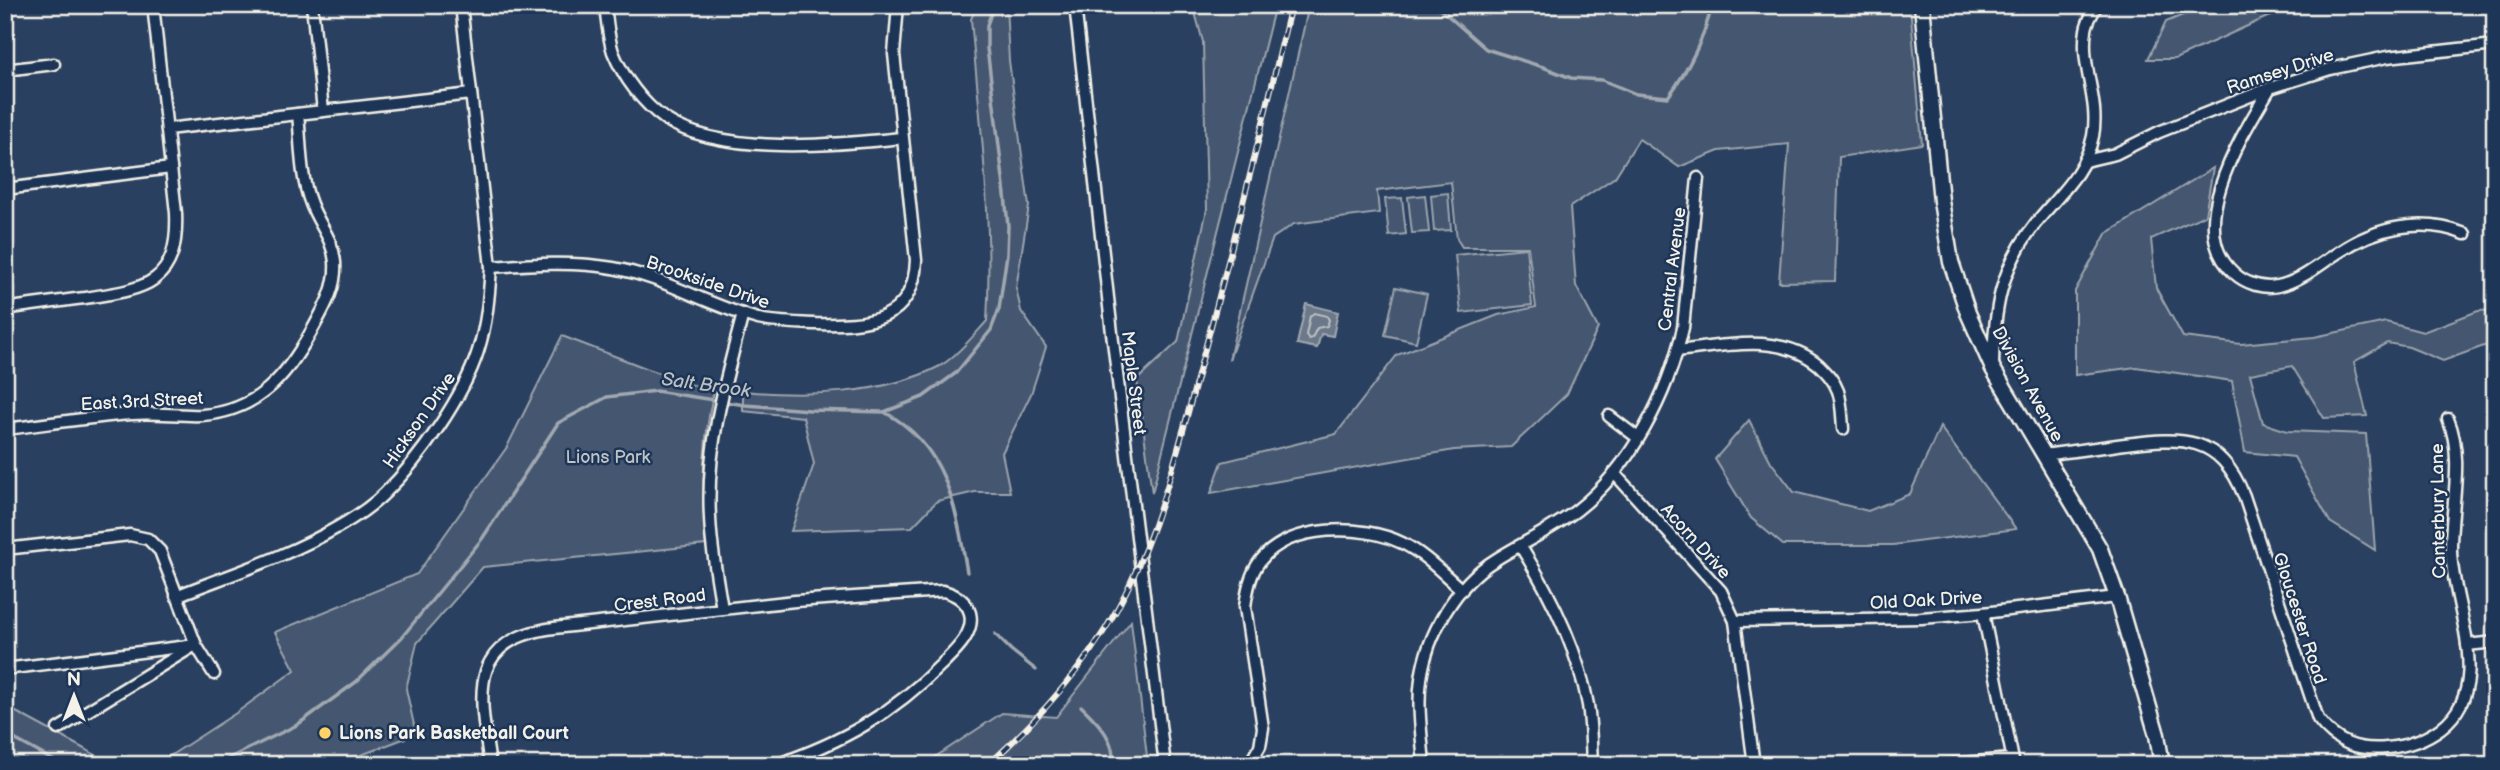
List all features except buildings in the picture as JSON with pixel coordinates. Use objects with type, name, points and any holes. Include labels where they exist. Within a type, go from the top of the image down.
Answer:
[{"type":"street","points":[[5,309],[142,288],[161,274],[172,256],[176,243],[176,213],[153,5]]},
{"type":"street","points":[[312,5],[323,111]]},
{"type":"street","name":"Hickson Drive","points":[[176,596],[318,538],[362,512],[385,493],[416,456],[456,401],[468,377],[485,326],[491,267],[461,5]]},
{"type":"street","points":[[605,5],[608,35],[620,67],[651,107],[682,128],[737,141],[782,145],[821,146],[901,138]]},
{"type":"street","name":"Brookside Drive","points":[[491,267],[578,264],[614,268],[655,279],[762,320],[862,324],[886,316],[900,305],[913,284],[916,260],[894,54],[898,5]]},
{"type":"street","name":"Maple Street","points":[[1075,5],[1165,765]]},
{"type":"street","name":"Division Avenue","points":[[1922,5],[1941,201],[1951,262],[1968,313],[1993,369],[2100,549],[2117,597],[2157,735],[2162,765]]},
{"type":"street","points":[[1993,369],[1994,326],[1998,299],[2007,270],[2035,223],[2073,181],[2085,161],[2093,135],[2095,107],[2084,52],[2086,27],[2096,5]]},
{"type":"street","name":"Ramsey Drive","points":[[2085,161],[2115,154],[2159,132],[2270,88],[2330,69],[2386,57],[2495,45]]},
{"type":"street","points":[[5,70],[54,64]]},
{"type":"street","points":[[2270,88],[2239,141],[2226,171],[2214,223],[2216,243],[2222,259],[2240,278],[2266,287],[2288,283],[2342,249],[2372,234],[2396,228],[2424,224],[2448,227],[2465,234]]},
{"type":"street","points":[[167,129],[471,94]]},
{"type":"street","name":"East 3rd Street","points":[[5,429],[117,415],[204,415],[229,410],[252,400],[273,386],[299,353],[328,301],[335,268],[331,243],[310,204],[306,189],[298,114]]},
{"type":"street","points":[[5,189],[171,168]]},
{"type":"street","name":"Central Avenue","points":[[1424,765],[1421,678],[1435,632],[1475,575],[1579,509],[1614,473],[1637,438],[1661,392],[1678,351],[1683,328],[1698,178]]},
{"type":"street","points":[[722,609],[710,516],[710,470],[718,410],[743,314]]},
{"type":"street","points":[[1678,351],[1763,344],[1788,348],[1802,354],[1834,381],[1841,405],[1843,429]]},
{"type":"street","points":[[1609,416],[1637,438]]},
{"type":"street","name":"Canterbury Lane","points":[[2448,419],[2455,443],[2451,556],[2467,645]]},
{"type":"street","name":"Gloucester Road","points":[[2045,455],[2177,439],[2203,446],[2225,463],[2234,474],[2244,496],[2318,719],[2339,741],[2362,749],[2395,748],[2419,741],[2444,726],[2456,712],[2467,686],[2467,645]]},
{"type":"street","name":"Acorn Drive","points":[[1614,473],[1721,591],[1735,621],[1754,765]]},
{"type":"street","points":[[1249,765],[1260,746],[1263,718],[1245,607],[1246,594],[1254,572],[1268,553],[1286,542],[1310,534],[1335,530],[1363,531],[1389,538],[1413,550],[1462,590]]},
{"type":"street","points":[[5,549],[130,535],[145,538],[160,551],[196,645],[214,674]]},
{"type":"street","points":[[1521,547],[1559,615],[1581,678],[1588,707],[1592,765]]},
{"type":"street","name":"Crest Road","points":[[490,765],[482,707],[483,681],[494,656],[512,640],[537,631],[795,601],[943,591],[957,596],[967,607],[971,624],[968,633],[920,686],[888,712],[853,732],[810,753],[775,765]]},
{"type":"street","name":"Old Oak Drive","points":[[1735,621],[1921,618],[2117,597]]},
{"type":"street","points":[[1937,765],[2013,762],[1983,613]]},
{"type":"street","points":[[2467,645],[2495,642]]},
{"type":"street","points":[[5,669],[196,645]]},
{"type":"street","points":[[58,729],[196,645]]},
{"type":"green space","points":[[977,5],[1006,5],[1009,61],[1029,206],[1016,288],[1021,311],[1046,347],[1031,394],[1002,453],[1010,492],[975,492],[937,501],[912,527],[791,531],[814,464],[803,417],[743,411],[743,391],[792,394],[844,392],[894,383],[918,376],[946,362],[987,321],[987,208],[971,19]]},
{"type":"green space","points":[[1193,5],[1275,5],[1152,493],[1137,380],[1178,342],[1207,209],[1203,42]]},
{"type":"green space","points":[[1309,5],[1910,5],[1922,144],[1839,157],[1835,281],[1779,282],[1789,144],[1719,151],[1679,167],[1639,139],[1615,177],[1570,207],[1576,286],[1598,328],[1567,394],[1511,447],[1454,450],[1211,493],[1222,462],[1336,434],[1397,355],[1498,315],[1536,307],[1528,247],[1462,247],[1457,239],[1451,182],[1377,191],[1379,213],[1294,224],[1273,238],[1229,360]]},
{"type":"green space","points":[[2207,5],[2310,5],[2265,18],[2175,59],[2148,59],[2166,22]]},
{"type":"green space","points":[[2213,168],[2205,215],[2151,239],[2156,288],[2183,337],[2241,344],[2314,337],[2386,322],[2423,332],[2478,311],[2495,310],[2495,342],[2443,361],[2409,347],[2387,343],[2354,362],[2367,416],[2324,418],[2292,366],[2250,374],[2263,423],[2287,431],[2366,434],[2375,550],[2330,522],[2294,457],[2245,452],[2232,381],[2136,367],[2075,375],[2075,291],[2106,234]]},
{"type":"green space","points":[[1448,193],[1451,230],[1434,231],[1431,195]]},
{"type":"green space","points":[[1425,195],[1429,232],[1412,233],[1408,197]]},
{"type":"green space","points":[[1402,198],[1406,234],[1389,236],[1385,199]]},
{"type":"green space","points":[[1526,248],[1532,305],[1461,313],[1455,255]]},
{"type":"green space","points":[[1396,287],[1427,294],[1416,342],[1385,335]]},
{"type":"green space","name":"Lions Park","points":[[562,336],[685,383],[714,390],[704,467],[706,545],[483,567],[417,643],[406,689],[416,734],[335,765],[156,765],[236,713],[295,670],[275,632],[417,574],[507,447]]},
{"type":"green space","points":[[1749,420],[1771,462],[1794,492],[1868,511],[1910,494],[1940,427],[2016,529],[1893,545],[1783,545],[1751,518],[1715,459]]},
{"type":"green space","points":[[1131,621],[1148,765],[923,765],[1002,713],[1056,717]]},
{"type":"green space","points":[[5,706],[114,765],[5,765]]},
{"type":"water","points":[[1306,304],[1338,312],[1333,336],[1321,334],[1317,348],[1297,344]]},
{"type":"waterway","name":"Salt Brook","points":[[215,765],[297,725],[356,682],[402,637],[482,539],[558,423],[607,397],[656,391],[745,405],[884,412],[923,397],[956,373],[991,330],[999,309],[1007,254],[1005,195],[987,48],[987,25],[994,5]]},
{"type":"waterway","points":[[1431,5],[1438,7],[1486,49],[1571,78],[1602,80],[1636,94],[1668,97],[1695,53],[1712,5]]},
{"type":"waterway","points":[[886,413],[907,427],[936,461],[953,502],[967,572]]},
{"type":"waterway","points":[[995,634],[1036,670]]},
{"type":"waterway","points":[[1081,706],[1109,739],[1113,765]]},
{"type":"waterway","name":"Salt Brook","points":[[5,734],[62,765]]},
{"type":"railway","points":[[988,765],[1047,706],[1082,663],[1113,617],[1139,564],[1178,448],[1214,316],[1291,5]]},
{"type":"place","name":"Lions Park Basketball Court","points":[[325,733]]}]
